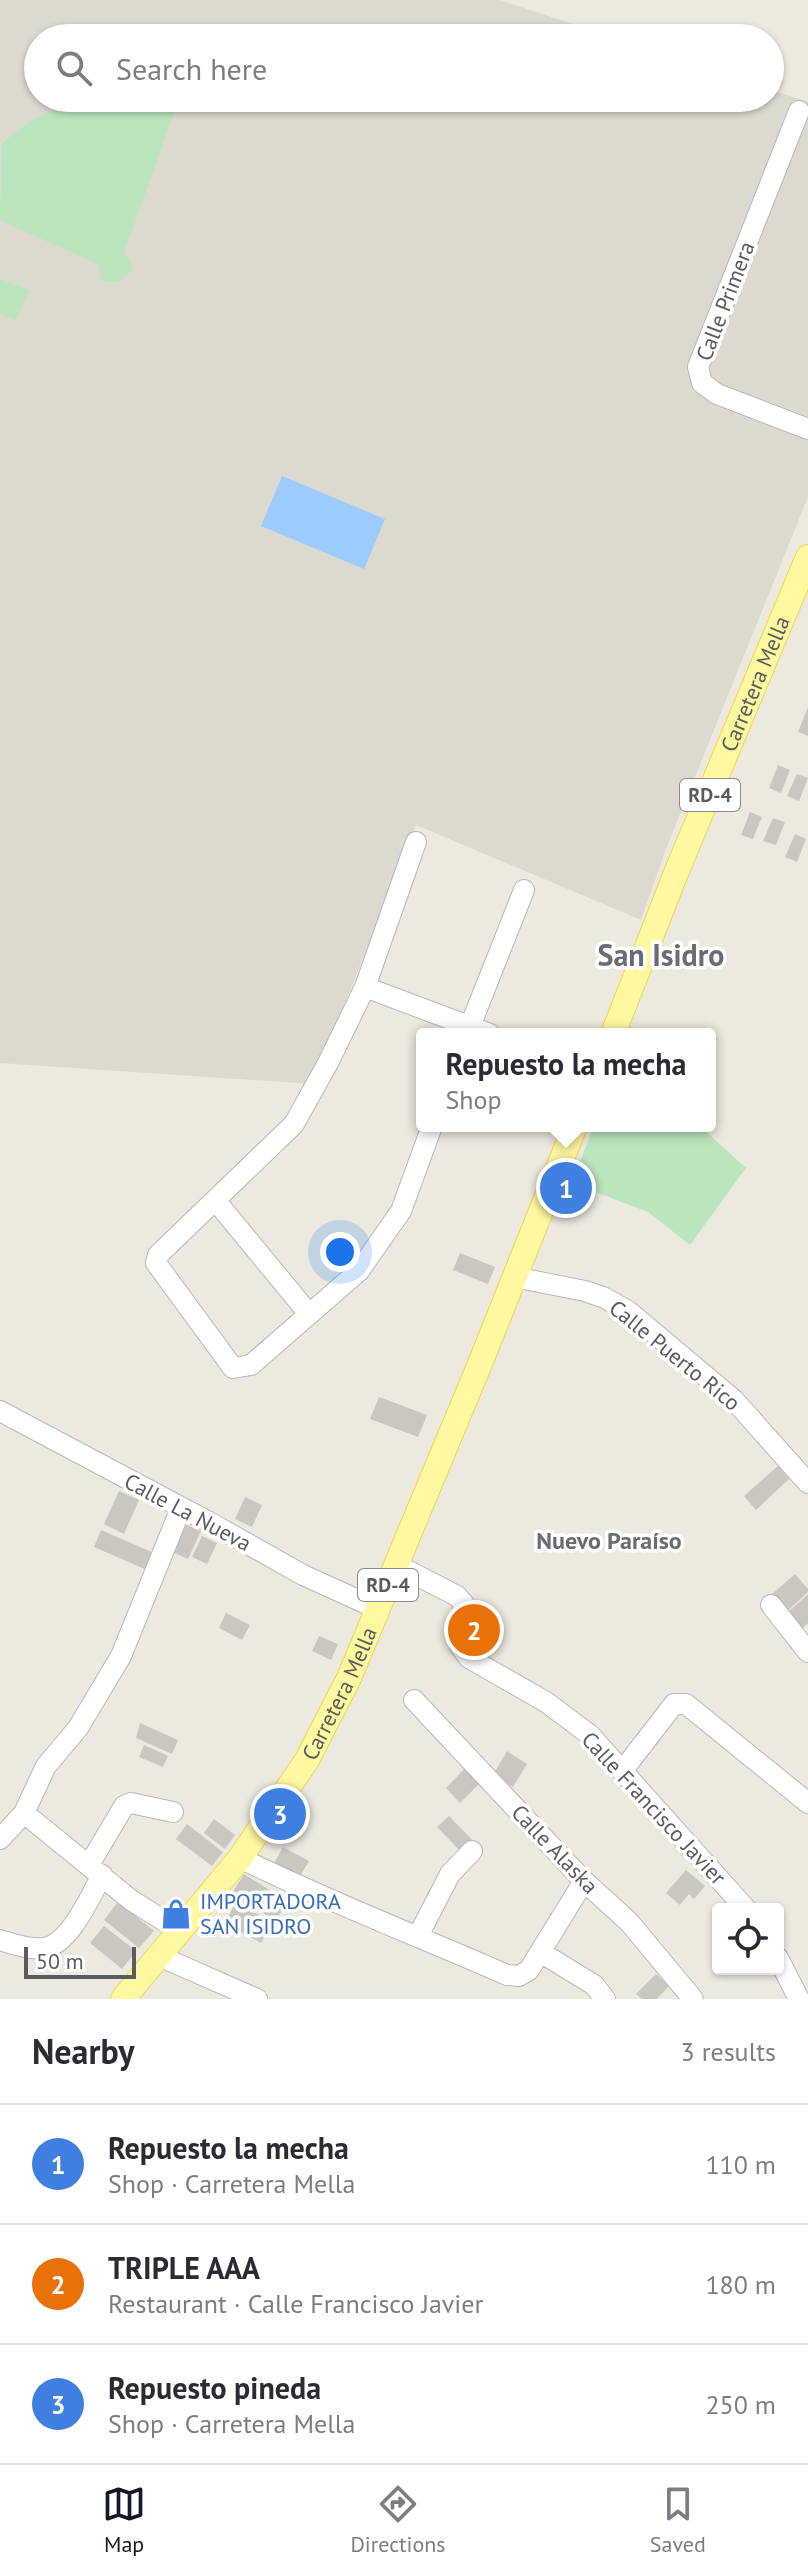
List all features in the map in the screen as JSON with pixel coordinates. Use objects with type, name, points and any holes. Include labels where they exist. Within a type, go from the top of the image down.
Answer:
[{"type":"main road","name":"Carretera Mella","points":[[615,1028],[676,873],[808,557]]},
{"type":"main road","name":"Carretera Mella","points":[[123,1999],[240,1858],[307,1760],[349,1678],[397,1565],[573,1132]]},
{"type":"street","name":"Calle Primera","points":[[799,111],[698,367],[702,383],[717,394],[808,429]]},
{"type":"street","points":[[416,842],[365,987],[294,1124],[158,1255],[156,1263],[233,1368],[251,1365],[359,1271],[401,1211],[430,1132]]},
{"type":"street","points":[[470,1028],[524,890]]},
{"type":"street","points":[[365,987],[464,1028]]},
{"type":"street","points":[[215,1200],[309,1314]]},
{"type":"street","name":"Calle Puerto Rico","points":[[514,1277],[585,1291],[628,1311],[734,1400],[808,1483]]},
{"type":"street","name":"Calle La Nueva","points":[[0,1411],[303,1575],[378,1609]]},
{"type":"street","points":[[0,1839],[24,1813],[46,1766],[78,1728],[121,1656],[181,1508]]},
{"type":"street","name":"Calle Francisco Javier","points":[[397,1565],[446,1589],[464,1604],[459,1636],[460,1646],[469,1658],[546,1702],[590,1735],[741,1903]]},
{"type":"street","points":[[771,1605],[808,1652]]},
{"type":"street","name":"Calle Alaska","points":[[414,1700],[584,1881],[629,1922],[693,1999]]},
{"type":"street","points":[[623,1770],[674,1704],[680,1702],[808,1803]]},
{"type":"street","points":[[0,1940],[42,1949],[52,1946],[71,1930],[124,1806],[131,1803],[173,1812]]},
{"type":"street","points":[[24,1813],[131,1900],[180,1931]]},
{"type":"street","points":[[418,1936],[450,1874],[472,1851]]},
{"type":"street","points":[[240,1858],[314,1894],[507,1975],[519,1976],[529,1970],[584,1881]]},
{"type":"street","points":[[540,1952],[594,1985],[605,1999]]},
{"type":"street","points":[[159,1956],[257,1999]]},
{"type":"street","points":[[784,1970],[799,1999]]},
{"type":"shaded area","points":[[0,0],[500,0],[573,24],[24,24],[24,112],[784,112],[784,94],[808,102],[808,497],[666,849],[641,920],[416,825],[313,1084],[0,1063]]},
{"type":"green space","points":[[51,112],[174,112],[124,253],[130,260],[132,270],[122,279],[102,281],[99,265],[0,220],[2,143],[33,119]]},
{"type":"green space","points":[[0,279],[29,290],[16,320],[0,314]]},
{"type":"green space","points":[[592,1132],[707,1132],[746,1168],[690,1245],[648,1212],[582,1187],[576,1172]]},
{"type":"water","points":[[282,476],[385,519],[364,569],[261,526]]},
{"type":"building","points":[[808,707],[808,736],[798,732]]},
{"type":"building","points":[[778,765],[790,770],[781,793],[769,788]]},
{"type":"building","points":[[797,774],[808,778],[799,801],[787,796]]},
{"type":"building","points":[[750,812],[762,817],[753,839],[741,835]]},
{"type":"building","points":[[773,818],[785,822],[776,845],[763,841]]},
{"type":"building","points":[[795,834],[806,839],[797,862],[785,857]]},
{"type":"building","points":[[460,1253],[495,1267],[488,1284],[453,1270]]},
{"type":"building","points":[[379,1397],[427,1415],[418,1437],[370,1419]]},
{"type":"building","points":[[778,1466],[789,1479],[756,1510],[744,1496]]},
{"type":"building","points":[[119,1491],[139,1500],[124,1534],[104,1524]]},
{"type":"building","points":[[245,1497],[262,1505],[252,1527],[235,1519]]},
{"type":"building","points":[[183,1523],[201,1531],[188,1559],[170,1551]]},
{"type":"building","points":[[101,1530],[154,1553],[147,1570],[94,1547]]},
{"type":"building","points":[[202,1536],[217,1543],[207,1564],[192,1557]]},
{"type":"building","points":[[795,1574],[808,1592],[785,1613],[770,1596]]},
{"type":"building","points":[[808,1594],[808,1623],[800,1631],[786,1614]]},
{"type":"building","points":[[226,1613],[250,1625],[242,1640],[219,1628]]},
{"type":"building","points":[[319,1636],[338,1644],[331,1660],[312,1651]]},
{"type":"building","points":[[140,1723],[178,1740],[172,1754],[136,1738]]},
{"type":"building","points":[[144,1745],[168,1756],[163,1767],[139,1757]]},
{"type":"building","points":[[507,1751],[527,1764],[513,1787],[493,1775]]},
{"type":"building","points":[[467,1766],[482,1781],[460,1803],[446,1788]]},
{"type":"building","points":[[449,1816],[475,1843],[463,1854],[437,1827]]},
{"type":"building","points":[[214,1819],[235,1835],[225,1849],[204,1833]]},
{"type":"building","points":[[187,1824],[223,1852],[212,1866],[176,1839]]},
{"type":"building","points":[[283,1847],[309,1861],[296,1883],[271,1869]]},
{"type":"building","points":[[686,1870],[705,1886],[694,1899],[689,1894],[680,1905],[666,1893]]},
{"type":"building","points":[[244,1874],[288,1902],[275,1921],[232,1893]]},
{"type":"building","points":[[118,1902],[154,1931],[139,1948],[104,1920]]},
{"type":"building","points":[[236,1902],[272,1922],[261,1943],[225,1923]]},
{"type":"building","points":[[104,1926],[136,1951],[122,1969],[90,1943]]},
{"type":"building","points":[[656,1974],[669,1986],[657,1999],[642,1999],[636,1994]]},
{"type":"place","name":"Repuesto la mecha","points":[[566,1188]]},
{"type":"place","name":"TRIPLE AAA","points":[[474,1630]]},
{"type":"place","name":"Repuesto pineda","points":[[280,1814]]},
{"type":"place","name":"IMPORTADORA SAN ISIDRO","points":[[176,1914]]},
{"type":"district","name":"San Isidro","points":[[661,956]]},
{"type":"district","name":"Nuevo Paraíso","points":[[609,1541]]}]
